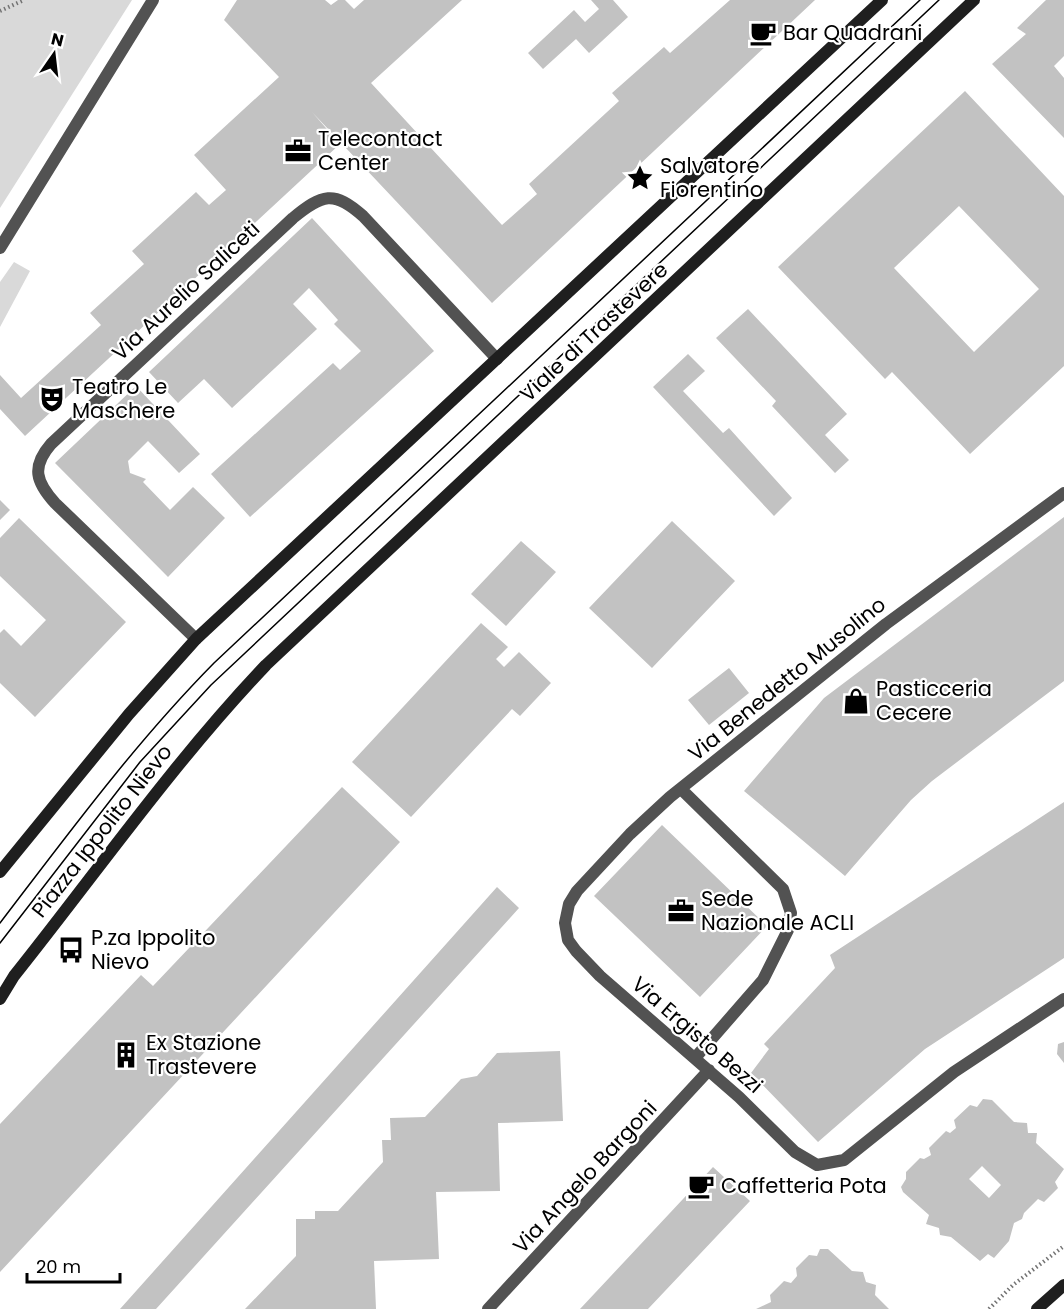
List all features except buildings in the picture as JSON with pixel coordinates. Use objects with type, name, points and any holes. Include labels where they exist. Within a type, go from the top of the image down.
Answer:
[{"type":"main road","points":[[0,872],[129,714],[196,639],[882,0]]},
{"type":"main road","name":"Viale di Trastevere","points":[[241,692],[266,665],[974,0]]},
{"type":"main road","name":"Piazza Ippolito Nievo","points":[[0,999],[14,976],[163,782],[241,692]]},
{"type":"main road","points":[[1037,1309],[1064,1285]]},
{"type":"street","points":[[0,248],[153,0]]},
{"type":"street","name":"Via Aurelio Saliceti","points":[[196,639],[55,503],[39,483],[39,463],[51,444],[293,218],[308,206],[324,198],[333,197],[344,200],[497,359]]},
{"type":"street","name":"Via Benedetto Musolino","points":[[565,923],[569,904],[577,891],[630,834],[681,789],[886,624],[1064,493]]},
{"type":"street","points":[[681,789],[783,889],[791,913],[788,930],[763,980],[695,1058]]},
{"type":"street","name":"Via Ergisto Bezzi","points":[[565,923],[568,940],[600,976],[709,1070],[795,1152],[817,1165],[844,1160],[954,1072],[1064,999]]},
{"type":"street","name":"Via Angelo Bargoni","points":[[489,1309],[709,1070]]},
{"type":"path","points":[[0,11],[24,0]]},
{"type":"path","points":[[989,1309],[1013,1285],[1064,1246]]},
{"type":"shaded area","points":[[0,0],[132,0],[0,208]]},
{"type":"shaded area","points":[[14,262],[30,271],[0,327],[0,282]]},
{"type":"tram line","points":[[0,923],[130,757],[214,663],[920,0]]},
{"type":"tram line","points":[[0,943],[140,762],[211,685],[939,0]]},
{"type":"place","name":"Bar Quadrani","points":[[763,33]]},
{"type":"place","name":"Telecontact Center","points":[[298,151]]},
{"type":"place","name":"Salvatore Fiorentino","points":[[640,178]]},
{"type":"place","name":"Teatro Le Maschere","points":[[52,399]]},
{"type":"place","name":"Pasticceria Cecere","points":[[856,701]]},
{"type":"place","name":"Sede Nazionale ACLI","points":[[681,911]]},
{"type":"place","name":"P.za Ippolito Nievo","points":[[71,950]]},
{"type":"place","name":"Ex Stazione Trastevere","points":[[126,1055]]},
{"type":"place","name":"Caffetteria Pota","points":[[701,1186]]}]
